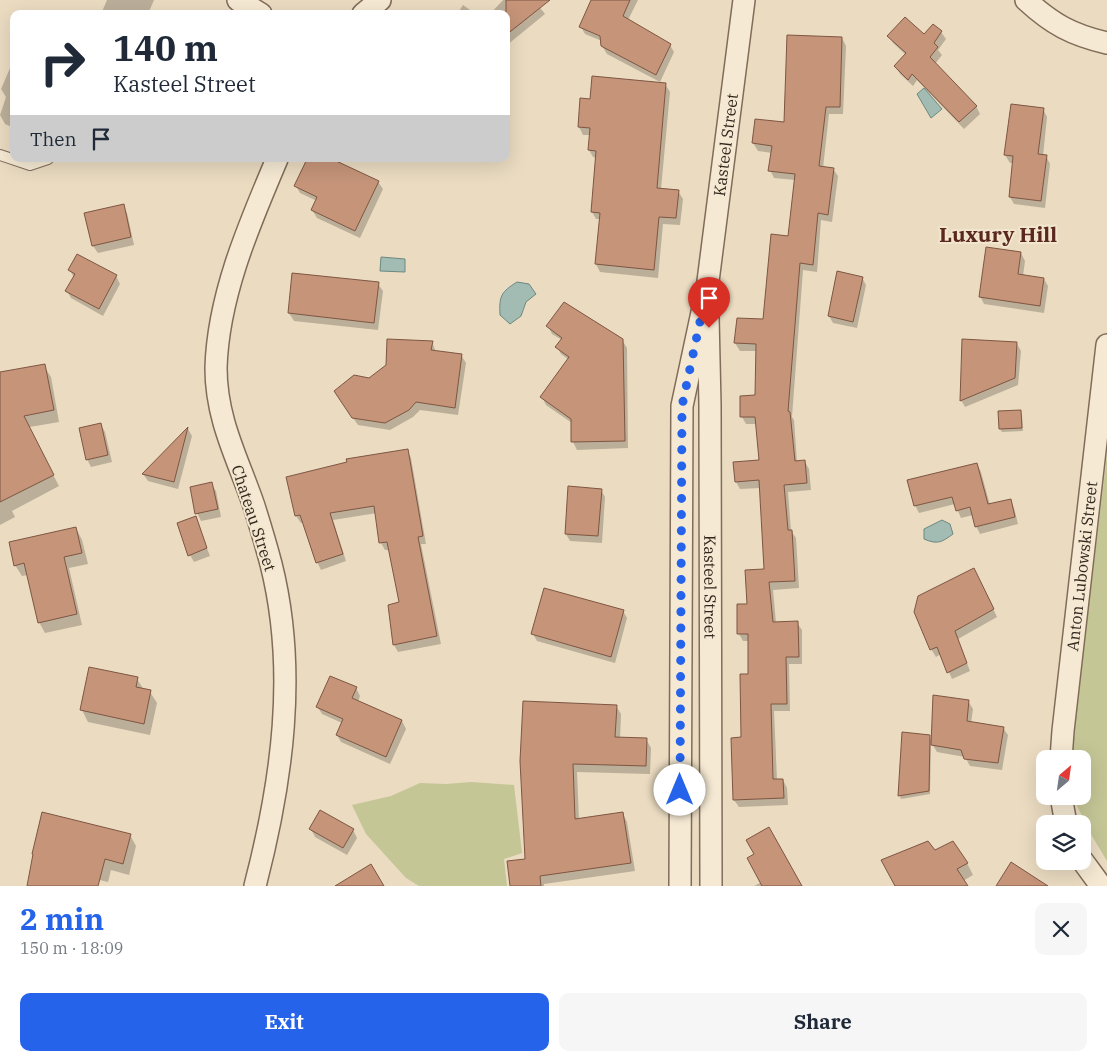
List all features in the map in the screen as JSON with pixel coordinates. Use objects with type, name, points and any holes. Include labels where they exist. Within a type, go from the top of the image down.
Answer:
[{"type":"street","points":[[238,0],[254,10]]},
{"type":"street","points":[[368,10],[380,0]]},
{"type":"street","name":"Kasteel Street","points":[[680,886],[682,406],[707,289],[744,0]]},
{"type":"street","points":[[1026,0],[1040,13],[1062,28],[1084,38],[1107,43]]},
{"type":"street","name":"Chateau Street","points":[[255,886],[273,804],[284,732],[284,649],[271,565],[254,506],[224,430],[218,401],[216,369],[218,339],[225,300],[256,209],[276,162]]},
{"type":"street","name":"Kasteel Street","points":[[707,289],[710,377],[711,886]]},
{"type":"street","name":"Anton Lubowski Street","points":[[1062,750],[1107,345]]},
{"type":"street","points":[[1089,870],[1101,886]]},
{"type":"lane","points":[[21,162],[30,165],[39,162]]},
{"type":"green space","points":[[1107,455],[1107,861],[1091,834],[1091,815],[1082,815],[1076,805],[1091,805],[1091,750],[1072,750]]},
{"type":"green space","points":[[471,782],[514,785],[522,853],[504,859],[507,886],[419,886],[406,878],[366,834],[352,805],[391,796],[420,783],[446,784]]},
{"type":"water","points":[[924,88],[942,109],[931,118],[917,94]]},
{"type":"water","points":[[381,257],[405,259],[405,272],[380,271]]},
{"type":"water","points":[[517,282],[529,284],[536,294],[526,302],[521,316],[510,324],[500,315],[500,303],[504,292]]},
{"type":"water","points":[[942,520],[950,524],[953,534],[940,542],[924,539],[924,529]]},
{"type":"building","points":[[506,0],[550,0],[510,32],[510,10],[506,10]]},
{"type":"building","points":[[591,0],[630,0],[623,16],[671,44],[656,75],[601,46],[600,36],[579,27]]},
{"type":"building","points":[[905,17],[924,34],[933,24],[942,31],[934,43],[938,47],[930,57],[977,106],[959,122],[912,74],[908,80],[894,66],[906,53],[887,36]]},
{"type":"building","points":[[787,35],[842,37],[840,107],[826,107],[819,166],[834,168],[828,215],[818,213],[813,265],[800,263],[788,411],[790,412],[795,461],[805,460],[807,483],[784,485],[788,530],[792,530],[795,581],[769,582],[773,622],[798,621],[799,657],[786,657],[787,704],[771,704],[773,779],[783,779],[784,798],[733,800],[731,738],[741,737],[740,674],[748,674],[748,634],[737,634],[737,604],[747,604],[745,570],[764,569],[759,480],[735,482],[733,462],[759,460],[755,417],[740,417],[740,396],[755,395],[756,344],[734,343],[737,318],[763,319],[771,234],[788,236],[795,174],[768,171],[772,146],[752,143],[755,119],[784,122]]},
{"type":"building","points":[[592,76],[666,83],[657,188],[679,190],[676,218],[659,217],[654,270],[595,264],[600,213],[591,212],[596,151],[588,150],[590,128],[578,127],[580,98],[590,99]]},
{"type":"building","points":[[1011,104],[1044,108],[1038,154],[1047,155],[1041,201],[1009,197],[1013,156],[1004,155]]},
{"type":"building","points":[[306,162],[338,162],[379,181],[355,231],[311,210],[317,197],[294,186]]},
{"type":"building","points":[[124,204],[131,237],[92,246],[84,213]]},
{"type":"building","points":[[986,247],[1021,252],[1018,274],[1044,278],[1040,306],[979,297]]},
{"type":"building","points":[[77,254],[117,275],[99,309],[65,291],[75,274],[68,270]]},
{"type":"building","points":[[837,271],[863,277],[853,322],[828,316]]},
{"type":"building","points":[[292,273],[379,282],[374,323],[288,313]]},
{"type":"building","points":[[564,302],[623,339],[625,441],[571,442],[571,419],[540,397],[569,357],[555,347],[562,338],[546,326]]},
{"type":"building","points":[[387,339],[433,341],[431,350],[462,354],[455,408],[416,402],[409,410],[385,423],[352,418],[334,391],[354,375],[369,378],[386,365]]},
{"type":"building","points":[[962,339],[1017,342],[1015,378],[960,401]]},
{"type":"building","points":[[45,364],[54,410],[24,416],[54,475],[0,502],[0,372]]},
{"type":"building","points":[[1021,410],[1022,428],[999,429],[998,411]]},
{"type":"building","points":[[101,423],[108,455],[86,460],[79,428]]},
{"type":"building","points":[[188,427],[174,482],[142,474]]},
{"type":"building","points":[[408,449],[423,536],[418,537],[437,636],[393,645],[388,605],[399,602],[387,542],[379,543],[374,506],[330,513],[343,554],[316,563],[300,515],[295,516],[286,477],[347,462],[346,459]]},
{"type":"building","points":[[977,463],[988,504],[1011,499],[1015,517],[975,527],[970,507],[956,511],[952,497],[914,506],[907,480]]},
{"type":"building","points":[[212,482],[218,509],[195,514],[190,487]]},
{"type":"building","points":[[568,486],[602,489],[598,536],[565,534]]},
{"type":"building","points":[[196,516],[207,548],[188,556],[177,523]]},
{"type":"building","points":[[76,527],[82,553],[64,557],[77,614],[38,623],[24,563],[14,566],[9,542]]},
{"type":"building","points":[[974,568],[994,609],[955,631],[967,663],[947,673],[937,647],[930,650],[914,612],[918,596]]},
{"type":"building","points":[[544,588],[624,610],[611,657],[531,634]]},
{"type":"building","points":[[89,667],[138,677],[136,687],[151,690],[144,724],[80,710]]},
{"type":"building","points":[[330,676],[357,687],[352,698],[402,720],[386,757],[336,735],[343,719],[316,707]]},
{"type":"building","points":[[933,695],[969,700],[967,721],[1004,727],[998,763],[964,759],[961,750],[931,745]]},
{"type":"building","points":[[523,701],[617,705],[615,737],[647,738],[646,766],[573,764],[575,819],[623,812],[631,863],[540,876],[541,886],[510,886],[507,861],[525,859],[520,761]]},
{"type":"building","points":[[902,732],[930,735],[929,791],[898,796]]},
{"type":"building","points":[[320,810],[354,829],[343,848],[309,829]]},
{"type":"building","points":[[42,812],[131,834],[123,864],[105,859],[98,886],[27,886]]},
{"type":"building","points":[[769,827],[802,886],[762,886],[747,858],[754,854],[746,840]]},
{"type":"building","points":[[928,841],[935,850],[953,841],[968,863],[957,869],[968,886],[895,886],[881,860]]},
{"type":"building","points":[[1011,862],[1048,886],[996,886]]},
{"type":"building","points":[[371,864],[384,886],[335,886]]},
{"type":"district","name":"Luxury Hill","points":[[998,234]]},
{"type":"route","points":[[680,790],[682,406],[707,289],[709,328]]}]
